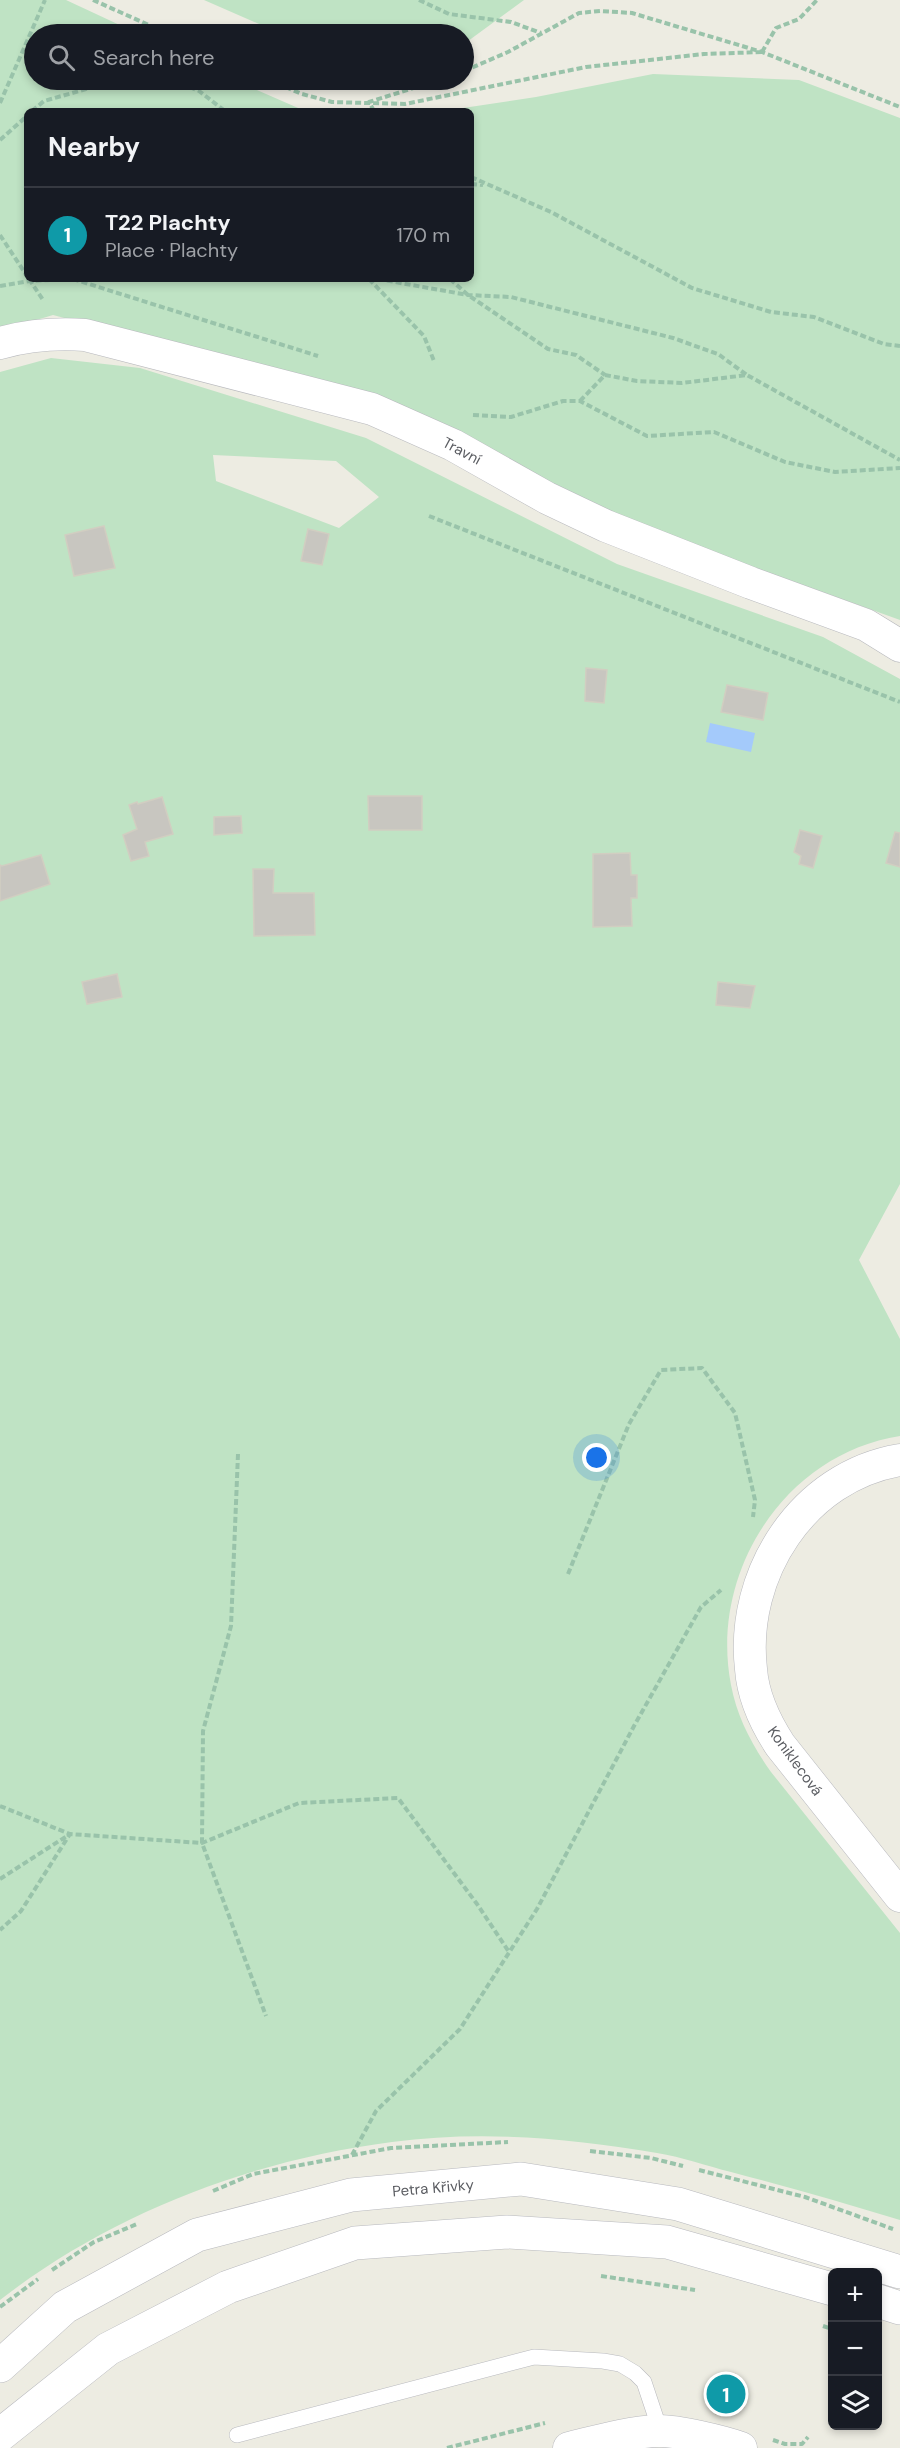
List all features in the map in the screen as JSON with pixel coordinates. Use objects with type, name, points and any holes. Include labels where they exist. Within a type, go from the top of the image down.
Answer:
[{"type":"street","name":"Travní","points":[[0,343],[21,337],[58,333],[85,335],[372,410],[453,445],[547,498],[606,526],[866,625],[900,646]]},
{"type":"street","name":"Koniklecová","points":[[900,1460],[888,1462],[844,1480],[814,1501],[791,1525],[773,1553],[760,1584],[753,1612],[750,1640],[751,1670],[758,1701],[769,1728],[900,1896]]},
{"type":"street","name":"Petra Křivky","points":[[0,2367],[65,2307],[197,2235],[351,2195],[521,2179],[678,2204],[900,2272]]},
{"type":"street","points":[[0,2435],[108,2349],[228,2287],[355,2243],[507,2232],[667,2242],[828,2288]]},
{"type":"street","points":[[882,2302],[900,2308]]},
{"type":"street","points":[[569,2448],[660,2430],[729,2443],[741,2448]]},
{"type":"lane","points":[[237,2435],[534,2357],[620,2364],[644,2382],[660,2430]]},
{"type":"path","points":[[35,24],[45,0]]},
{"type":"path","points":[[93,0],[147,24]]},
{"type":"path","points":[[419,0],[449,14],[511,22],[542,33]]},
{"type":"path","points":[[762,52],[776,28],[799,19],[817,0]]},
{"type":"path","points":[[474,66],[508,52],[579,13],[600,11],[632,13],[762,52],[900,107]]},
{"type":"path","points":[[0,103],[24,48]]},
{"type":"path","points":[[474,90],[586,67],[704,54],[762,52]]},
{"type":"path","points":[[36,108],[44,101],[83,90]]},
{"type":"path","points":[[197,90],[221,108]]},
{"type":"path","points":[[293,90],[332,102],[405,104],[473,90]]},
{"type":"path","points":[[369,102],[407,90]]},
{"type":"path","points":[[369,102],[372,108]]},
{"type":"path","points":[[0,140],[24,119]]},
{"type":"path","points":[[474,179],[551,212],[692,288],[771,312],[814,317],[884,344],[900,346]]},
{"type":"path","points":[[474,184],[484,185]]},
{"type":"path","points":[[0,235],[24,273]]},
{"type":"path","points":[[0,286],[24,280]]},
{"type":"path","points":[[83,282],[325,358]]},
{"type":"path","points":[[372,282],[424,336],[434,361]]},
{"type":"path","points":[[395,282],[468,295],[511,297],[673,339],[718,354],[747,375],[900,460]]},
{"type":"path","points":[[453,282],[468,295],[548,349],[576,355],[604,375],[638,381],[682,383],[747,375]]},
{"type":"path","points":[[580,401],[604,375]]},
{"type":"path","points":[[469,414],[511,417],[563,401],[580,401],[647,436],[714,432],[784,462],[835,472],[900,468]]},
{"type":"path","points":[[429,516],[900,702]]},
{"type":"path","points":[[568,1574],[629,1424],[661,1370],[702,1368],[735,1413],[755,1500],[752,1523]]},
{"type":"path","points":[[238,1454],[231,1626],[202,1731],[202,1843],[266,2016]]},
{"type":"path","points":[[351,2155],[376,2111],[459,2029],[537,1909],[634,1726],[701,1607],[728,1585]]},
{"type":"path","points":[[0,1806],[70,1834],[202,1843],[299,1803],[398,1798],[477,1904],[509,1953]]},
{"type":"path","points":[[0,1879],[70,1834]]},
{"type":"path","points":[[0,1930],[21,1911],[70,1834]]},
{"type":"path","points":[[591,2275],[703,2292]]},
{"type":"path","points":[[822,2326],[828,2328]]},
{"type":"green space","points":[[0,0],[66,0],[118,24],[24,24],[24,90],[257,90],[298,108],[24,108],[24,282],[474,282],[474,108],[463,108],[536,97],[653,74],[799,80],[900,118],[900,620],[575,503],[372,399],[53,315],[0,331]]},
{"type":"green space","points":[[204,0],[524,0],[474,37],[474,24],[259,24]]},
{"type":"green space","points":[[51,358],[140,368],[366,438],[617,564],[823,637],[900,679],[900,1184],[859,1260],[900,1339],[900,1436],[859,1447],[822,1467],[790,1493],[764,1525],[744,1561],[732,1601],[727,1643],[734,1697],[741,1719],[758,1752],[771,1772],[900,1933],[900,2220],[774,2183],[657,2153],[592,2143],[525,2137],[425,2138],[340,2150],[287,2162],[186,2195],[89,2241],[43,2269],[0,2300],[0,372]],"holes":[[[213,455],[336,461],[379,497],[339,528],[216,481]]]},
{"type":"water","points":[[710,723],[755,733],[751,752],[706,742]]},
{"type":"building","points":[[104,526],[115,568],[74,576],[65,535]]},
{"type":"building","points":[[308,529],[329,534],[322,565],[301,561]]},
{"type":"building","points":[[586,668],[607,670],[604,703],[585,701]]},
{"type":"building","points":[[727,685],[768,693],[763,720],[721,712]]},
{"type":"building","points":[[368,796],[422,796],[422,830],[369,830]]},
{"type":"building","points":[[162,797],[173,834],[145,842],[149,856],[131,861],[123,835],[137,829],[129,805]]},
{"type":"building","points":[[241,816],[242,833],[214,835],[214,817]]},
{"type":"building","points":[[800,830],[822,836],[813,868],[799,864],[801,856],[794,852]]},
{"type":"building","points":[[895,832],[900,833],[900,867],[886,863]]},
{"type":"building","points":[[630,853],[631,875],[637,875],[637,898],[631,898],[632,926],[593,927],[593,854]]},
{"type":"building","points":[[41,855],[50,884],[0,901],[0,865]]},
{"type":"building","points":[[253,869],[274,869],[273,893],[314,893],[315,935],[254,936]]},
{"type":"building","points":[[117,974],[122,997],[87,1004],[82,982]]},
{"type":"building","points":[[718,982],[755,986],[750,1008],[716,1005]]},
{"type":"building","points":[[735,2374],[744,2407],[716,2414],[708,2382]]},
{"type":"place","name":"T22 Plachty","points":[[726,2394]]}]
